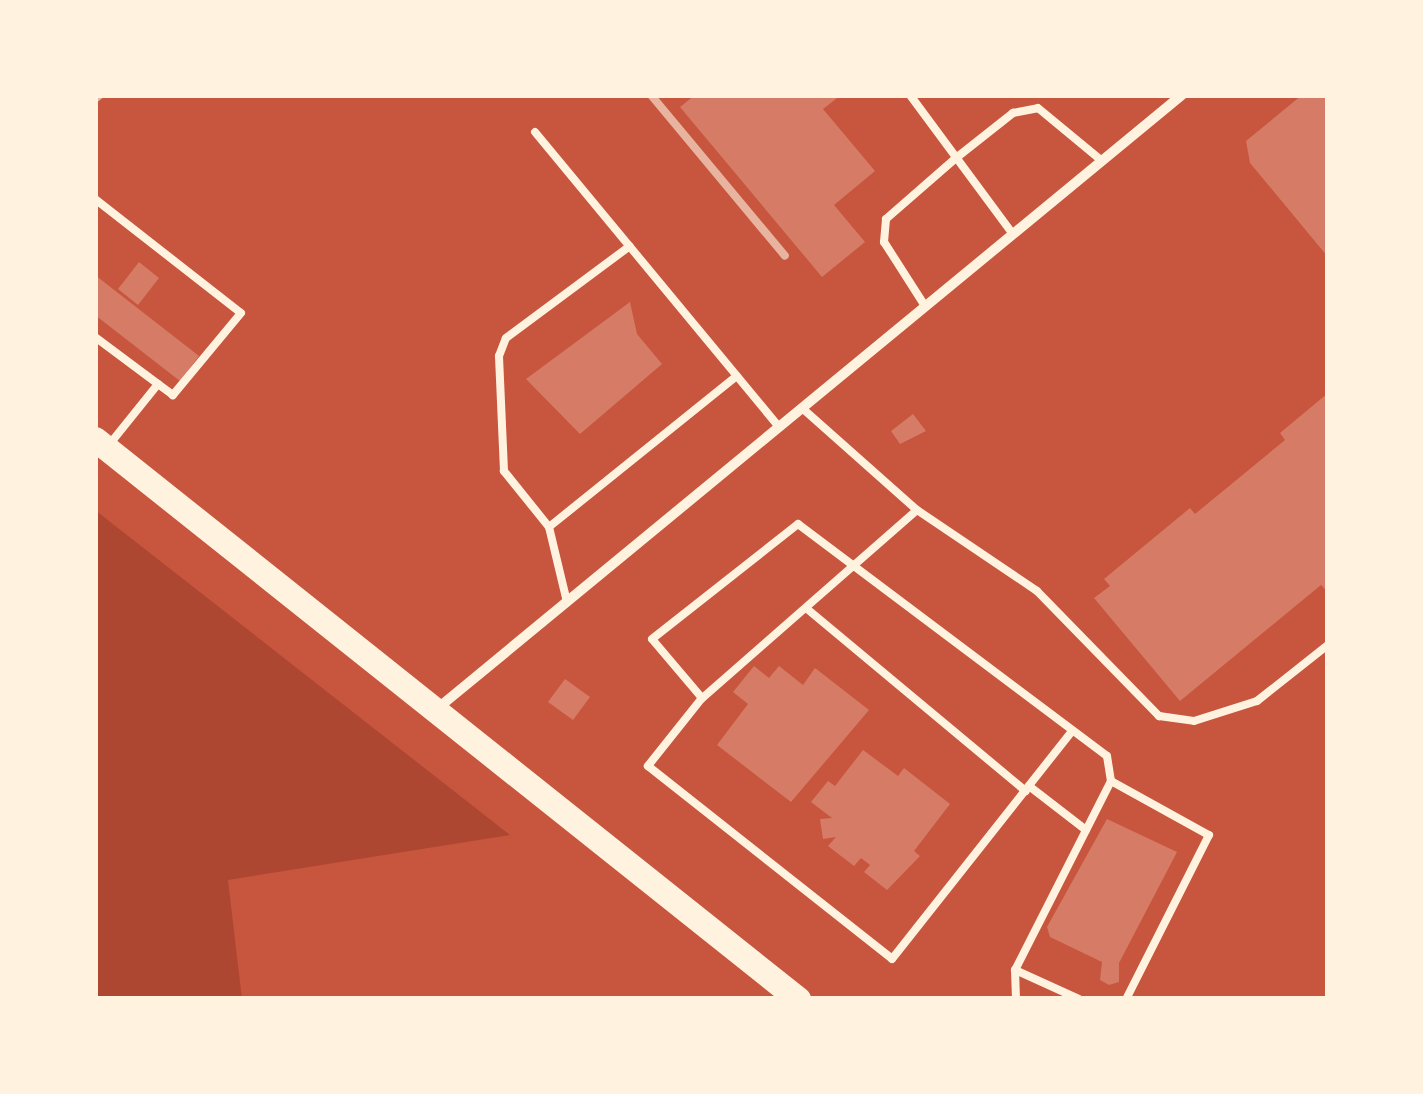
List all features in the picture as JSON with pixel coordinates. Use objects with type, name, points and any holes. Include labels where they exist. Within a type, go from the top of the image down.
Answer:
[{"type":"main road","points":[[101,444],[798,999]]},
{"type":"street","points":[[434,711],[1182,95]]},
{"type":"lane","points":[[910,95],[1013,234]]},
{"type":"lane","points":[[925,306],[884,242],[886,219],[956,158],[1013,113],[1038,108],[1102,160]]},
{"type":"lane","points":[[536,132],[779,427]]},
{"type":"lane","points":[[95,199],[241,313],[173,395],[95,336]]},
{"type":"lane","points":[[567,602],[549,527],[504,471],[499,356],[506,338],[630,246]]},
{"type":"lane","points":[[549,527],[737,376]]},
{"type":"lane","points":[[101,444],[158,384]]},
{"type":"lane","points":[[802,408],[918,510],[1036,591],[1159,716],[1194,721],[1257,701],[1328,644]]},
{"type":"lane","points":[[918,510],[702,698],[648,766],[892,959],[1072,731]]},
{"type":"lane","points":[[702,698],[652,639],[798,524],[1106,756],[1110,782],[1015,970],[1016,999]]},
{"type":"lane","points":[[806,608],[1027,788],[1086,830]]},
{"type":"lane","points":[[1110,782],[1209,835],[1126,999]]},
{"type":"lane","points":[[1015,970],[1079,999]]},
{"type":"shaded area","points":[[95,510],[510,835],[228,880],[242,999],[95,999]]},
{"type":"building","points":[[695,95],[841,95],[823,109],[875,171],[834,205],[865,242],[822,277],[680,107]]},
{"type":"building","points":[[1302,95],[1328,95],[1328,257],[1250,163],[1246,141]]},
{"type":"building","points":[[139,262],[159,278],[138,305],[118,289]]},
{"type":"building","points":[[95,275],[199,356],[180,381],[95,315]]},
{"type":"building","points":[[630,302],[637,334],[662,364],[580,434],[526,379]]},
{"type":"building","points":[[1328,393],[1328,592],[1321,585],[1180,701],[1094,598],[1110,586],[1104,579],[1190,508],[1195,514],[1285,440],[1280,433]]},
{"type":"building","points":[[913,414],[926,431],[900,444],[891,431]]},
{"type":"building","points":[[754,666],[769,678],[779,666],[803,685],[815,668],[869,710],[791,802],[717,745],[748,704],[733,692]]},
{"type":"building","points":[[565,679],[590,697],[573,720],[548,702]]},
{"type":"building","points":[[863,750],[898,776],[904,768],[950,804],[914,851],[920,856],[887,890],[864,872],[870,865],[861,858],[854,866],[828,846],[836,837],[823,839],[820,819],[832,818],[811,802],[828,781],[835,786]]},
{"type":"building","points":[[1107,819],[1177,852],[1119,963],[1119,982],[1109,985],[1100,980],[1102,962],[1050,937],[1047,927]]},
{"type":"railway","points":[[95,99],[100,95]]},
{"type":"railway","points":[[651,95],[785,256]]}]
